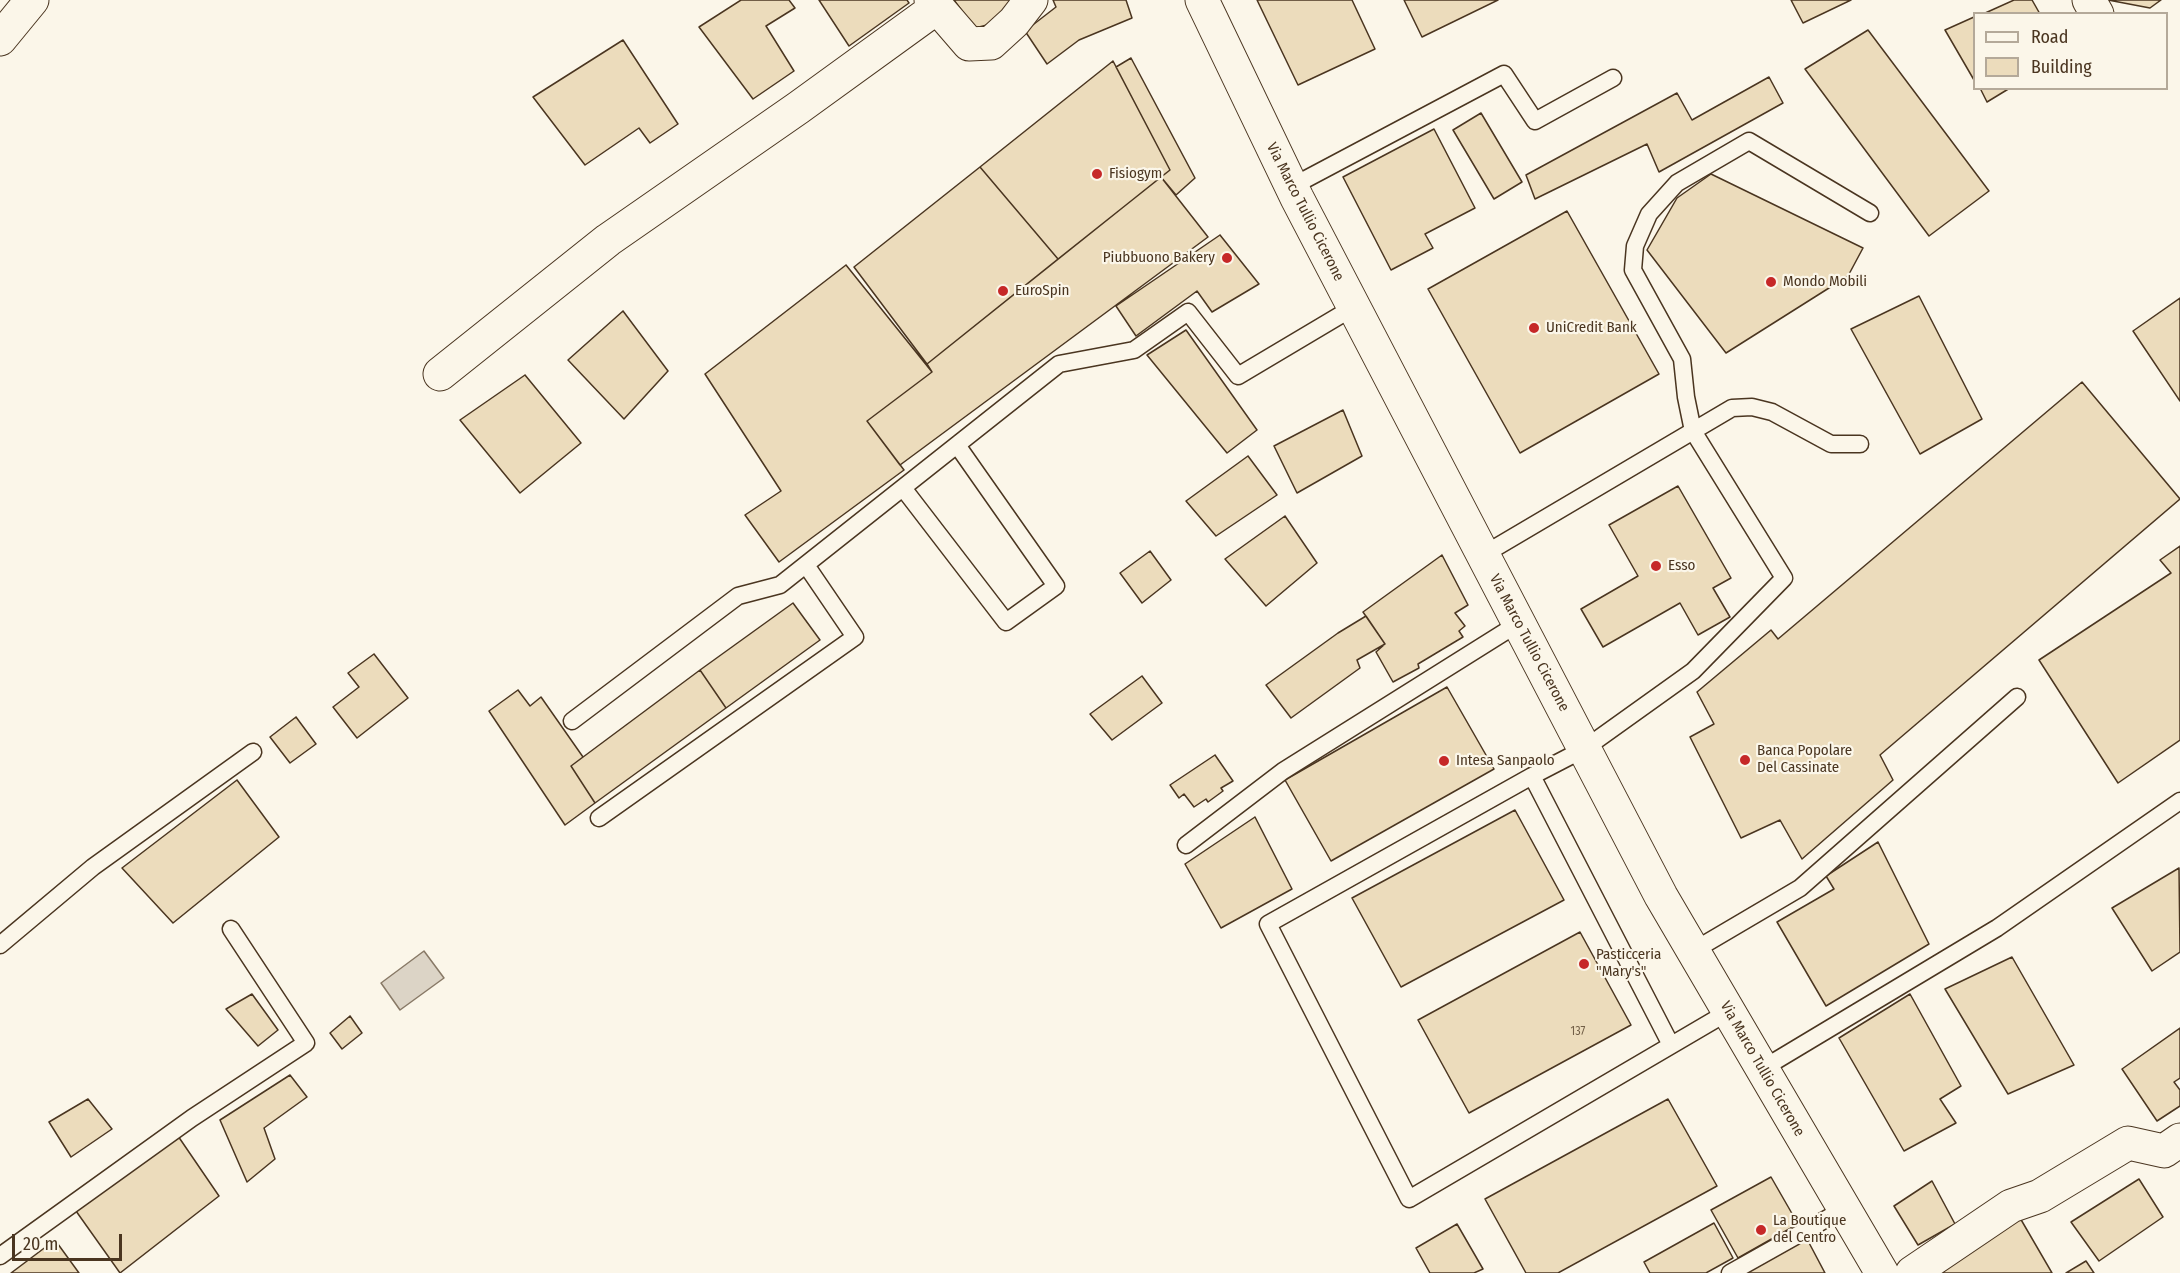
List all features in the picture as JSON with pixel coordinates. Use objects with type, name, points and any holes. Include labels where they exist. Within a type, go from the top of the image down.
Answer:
[{"type":"main road","points":[[0,39],[32,0]]},
{"type":"main road","points":[[440,374],[608,240],[798,108],[934,4],[969,44],[991,43],[1014,22],[1031,0]]},
{"type":"main road","name":"Via Marco Tullio Cicerone","points":[[1202,0],[1292,187],[1661,896],[1882,1273]]},
{"type":"main road","points":[[1912,1273],[2012,1206],[2040,1196],[2128,1143],[2164,1151],[2180,1140]]},
{"type":"lane","points":[[1292,187],[1504,74],[1534,121],[1613,78]]},
{"type":"lane","points":[[1728,1012],[1408,1199],[1268,924],[1584,749],[1693,671],[1784,578],[1693,430],[1686,397],[1682,359],[1634,270],[1635,246],[1649,214],[1677,183],[1749,141],[1870,213]]},
{"type":"lane","points":[[572,721],[738,596],[780,585],[1059,364],[1134,350],[1188,312],[1238,376],[1354,307]]},
{"type":"lane","points":[[1483,555],[1731,408],[1752,407],[1772,412],[1831,444],[1860,444]]},
{"type":"lane","points":[[903,488],[1006,622],[1056,586],[957,445]]},
{"type":"lane","points":[[599,818],[855,637],[806,565]]},
{"type":"lane","points":[[1186,845],[1283,771],[1519,623]]},
{"type":"lane","points":[[1693,951],[1800,888],[2018,698]]},
{"type":"lane","points":[[0,945],[93,867],[253,752]]},
{"type":"lane","points":[[1532,776],[1671,1045]]},
{"type":"lane","points":[[1762,1069],[1997,928],[2180,801]]},
{"type":"lane","points":[[0,1256],[192,1118],[306,1043],[231,929]]},
{"type":"lane","points":[[1730,1273],[1844,1209]]},
{"type":"shaded area","points":[[424,951],[444,978],[400,1010],[381,983]]},
{"type":"building","points":[[741,0],[789,0],[795,8],[766,26],[794,71],[753,99],[699,27]]},
{"type":"building","points":[[819,0],[907,0],[909,3],[849,46]]},
{"type":"building","points":[[954,0],[1018,0],[995,23],[975,28]]},
{"type":"building","points":[[1053,0],[1126,0],[1132,18],[1079,40],[1047,64],[1025,31],[1056,7]]},
{"type":"building","points":[[1257,0],[1352,0],[1375,49],[1298,85]]},
{"type":"building","points":[[1404,0],[1498,0],[1422,37]]},
{"type":"building","points":[[1791,0],[1851,0],[1803,23]]},
{"type":"building","points":[[2014,0],[2032,0],[2039,12],[1987,12]]},
{"type":"building","points":[[2108,0],[2161,0],[2150,8]]},
{"type":"building","points":[[1973,17],[1973,78],[1945,30]]},
{"type":"building","points":[[1868,30],[1989,191],[1929,236],[1805,69]]},
{"type":"building","points":[[623,40],[678,124],[650,143],[639,128],[585,165],[533,97]]},
{"type":"building","points":[[1131,58],[1195,178],[1176,195],[1161,177],[1170,170],[1116,67]]},
{"type":"building","points":[[1113,61],[1170,170],[1058,259],[980,167]]},
{"type":"building","points":[[1769,77],[1783,103],[1659,172],[1647,144],[1535,199],[1526,175],[1677,93],[1692,120]]},
{"type":"building","points":[[1981,90],[2007,90],[1987,102]]},
{"type":"building","points":[[1481,113],[1522,182],[1494,199],[1453,130]]},
{"type":"building","points":[[1434,129],[1475,208],[1425,234],[1433,248],[1391,270],[1343,177]]},
{"type":"building","points":[[980,167],[1058,259],[927,364],[854,267]]},
{"type":"building","points":[[1711,174],[1863,248],[1848,276],[1726,353],[1647,250],[1677,198]]},
{"type":"building","points":[[1161,177],[1208,237],[900,465],[867,421],[932,372],[927,364]]},
{"type":"building","points":[[1567,211],[1659,374],[1520,453],[1428,289]]},
{"type":"building","points":[[1220,235],[1259,284],[1212,312],[1197,291],[1136,336],[1116,306]]},
{"type":"building","points":[[846,265],[932,372],[867,421],[904,470],[779,562],[745,515],[781,491],[705,374]]},
{"type":"building","points":[[1919,296],[1982,419],[1920,454],[1851,329]]},
{"type":"building","points":[[2180,298],[2180,401],[2133,331]]},
{"type":"building","points":[[623,311],[668,371],[624,419],[568,360]]},
{"type":"building","points":[[1186,330],[1257,430],[1227,453],[1147,355]]},
{"type":"building","points":[[525,375],[581,443],[520,493],[460,420]]},
{"type":"building","points":[[2082,382],[2180,499],[1880,755],[1893,780],[1802,859],[1780,820],[1741,838],[1690,737],[1714,724],[1697,692],[1771,630],[1778,639]]},
{"type":"building","points":[[1343,410],[1362,456],[1297,493],[1274,446]]},
{"type":"building","points":[[1248,456],[1277,495],[1216,536],[1186,501]]},
{"type":"building","points":[[1678,486],[1731,578],[1713,588],[1730,617],[1698,635],[1680,603],[1603,647],[1581,609],[1638,576],[1609,525]]},
{"type":"building","points":[[1285,516],[1317,563],[1266,606],[1225,559]]},
{"type":"building","points":[[2180,546],[2180,740],[2118,783],[2039,660],[2171,573],[2160,560]]},
{"type":"building","points":[[1150,551],[1171,580],[1142,603],[1120,573]]},
{"type":"building","points":[[1442,555],[1468,605],[1455,613],[1465,626],[1459,631],[1463,637],[1418,664],[1419,668],[1393,682],[1376,652],[1385,644],[1363,612]]},
{"type":"building","points":[[793,603],[820,640],[726,708],[700,670]]},
{"type":"building","points":[[1366,616],[1385,644],[1357,660],[1360,668],[1291,718],[1266,685],[1338,633]]},
{"type":"building","points":[[374,654],[408,698],[357,738],[333,707],[359,687],[348,673]]},
{"type":"building","points":[[700,670],[726,708],[595,803],[571,766]]},
{"type":"building","points":[[1142,676],[1162,703],[1112,740],[1090,714]]},
{"type":"building","points":[[1447,687],[1494,769],[1331,861],[1285,780]]},
{"type":"building","points":[[518,690],[530,706],[541,697],[583,757],[571,766],[595,803],[565,825],[489,711]]},
{"type":"building","points":[[296,717],[316,744],[290,763],[270,737]]},
{"type":"building","points":[[1215,755],[1233,781],[1221,788],[1223,791],[1208,802],[1206,799],[1194,807],[1184,794],[1179,798],[1170,785]]},
{"type":"building","points":[[237,780],[279,837],[173,923],[122,868]]},
{"type":"building","points":[[1515,810],[1564,900],[1401,987],[1352,898]]},
{"type":"building","points":[[1255,817],[1292,889],[1221,928],[1185,864]]},
{"type":"building","points":[[1878,842],[1929,944],[1826,1006],[1777,922],[1834,889],[1826,876]]},
{"type":"building","points":[[2179,868],[2180,952],[2152,971],[2112,908]]},
{"type":"building","points":[[1580,932],[1631,1025],[1469,1113],[1418,1020]]},
{"type":"building","points":[[2012,957],[2074,1065],[2008,1094],[1945,989]]},
{"type":"building","points":[[252,994],[278,1030],[258,1046],[226,1009]]},
{"type":"building","points":[[1910,994],[1961,1086],[1940,1099],[1956,1123],[1904,1151],[1839,1038]]},
{"type":"building","points":[[350,1016],[362,1033],[342,1049],[330,1033]]},
{"type":"building","points":[[2180,1028],[2180,1078],[2174,1082],[2180,1090],[2180,1106],[2157,1121],[2122,1069]]},
{"type":"building","points":[[290,1075],[307,1097],[264,1128],[275,1159],[247,1182],[220,1120]]},
{"type":"building","points":[[88,1099],[112,1129],[71,1157],[49,1122]]},
{"type":"building","points":[[1668,1099],[1717,1186],[1558,1273],[1526,1273],[1485,1199]]},
{"type":"building","points":[[178,1136],[219,1196],[120,1273],[76,1211]]},
{"type":"building","points":[[1771,1177],[1798,1224],[1738,1258],[1711,1210]]},
{"type":"building","points":[[2139,1179],[2163,1217],[2099,1261],[2071,1222]]},
{"type":"building","points":[[1932,1181],[1955,1224],[1918,1245],[1894,1206]]},
{"type":"building","points":[[2016,1211],[2052,1273],[1944,1273],[1940,1268]]},
{"type":"building","points":[[1714,1223],[1733,1258],[1706,1273],[1650,1273],[1644,1262]]},
{"type":"building","points":[[1457,1224],[1483,1269],[1474,1273],[1430,1273],[1416,1248]]},
{"type":"building","points":[[1807,1239],[1825,1273],[1746,1273]]},
{"type":"building","points":[[55,1240],[79,1273],[11,1273]]},
{"type":"building","points":[[2086,1261],[2094,1273],[2066,1273]]},
{"type":"place","name":"Fisiogym","points":[[1097,174]]},
{"type":"place","name":"Piubbuono Bakery","points":[[1227,258]]},
{"type":"place","name":"Mondo Mobili","points":[[1771,282]]},
{"type":"place","name":"EuroSpin","points":[[1003,291]]},
{"type":"place","name":"UniCredit Bank","points":[[1534,328]]},
{"type":"place","name":"Esso","points":[[1656,566]]},
{"type":"place","name":"Banca Popolare Del Cassinate","points":[[1745,760]]},
{"type":"place","name":"Intesa Sanpaolo","points":[[1444,761]]},
{"type":"place","name":"Pasticceria \"Mary's\"","points":[[1584,964]]},
{"type":"place","name":"La Boutique del Centro","points":[[1761,1230]]}]
